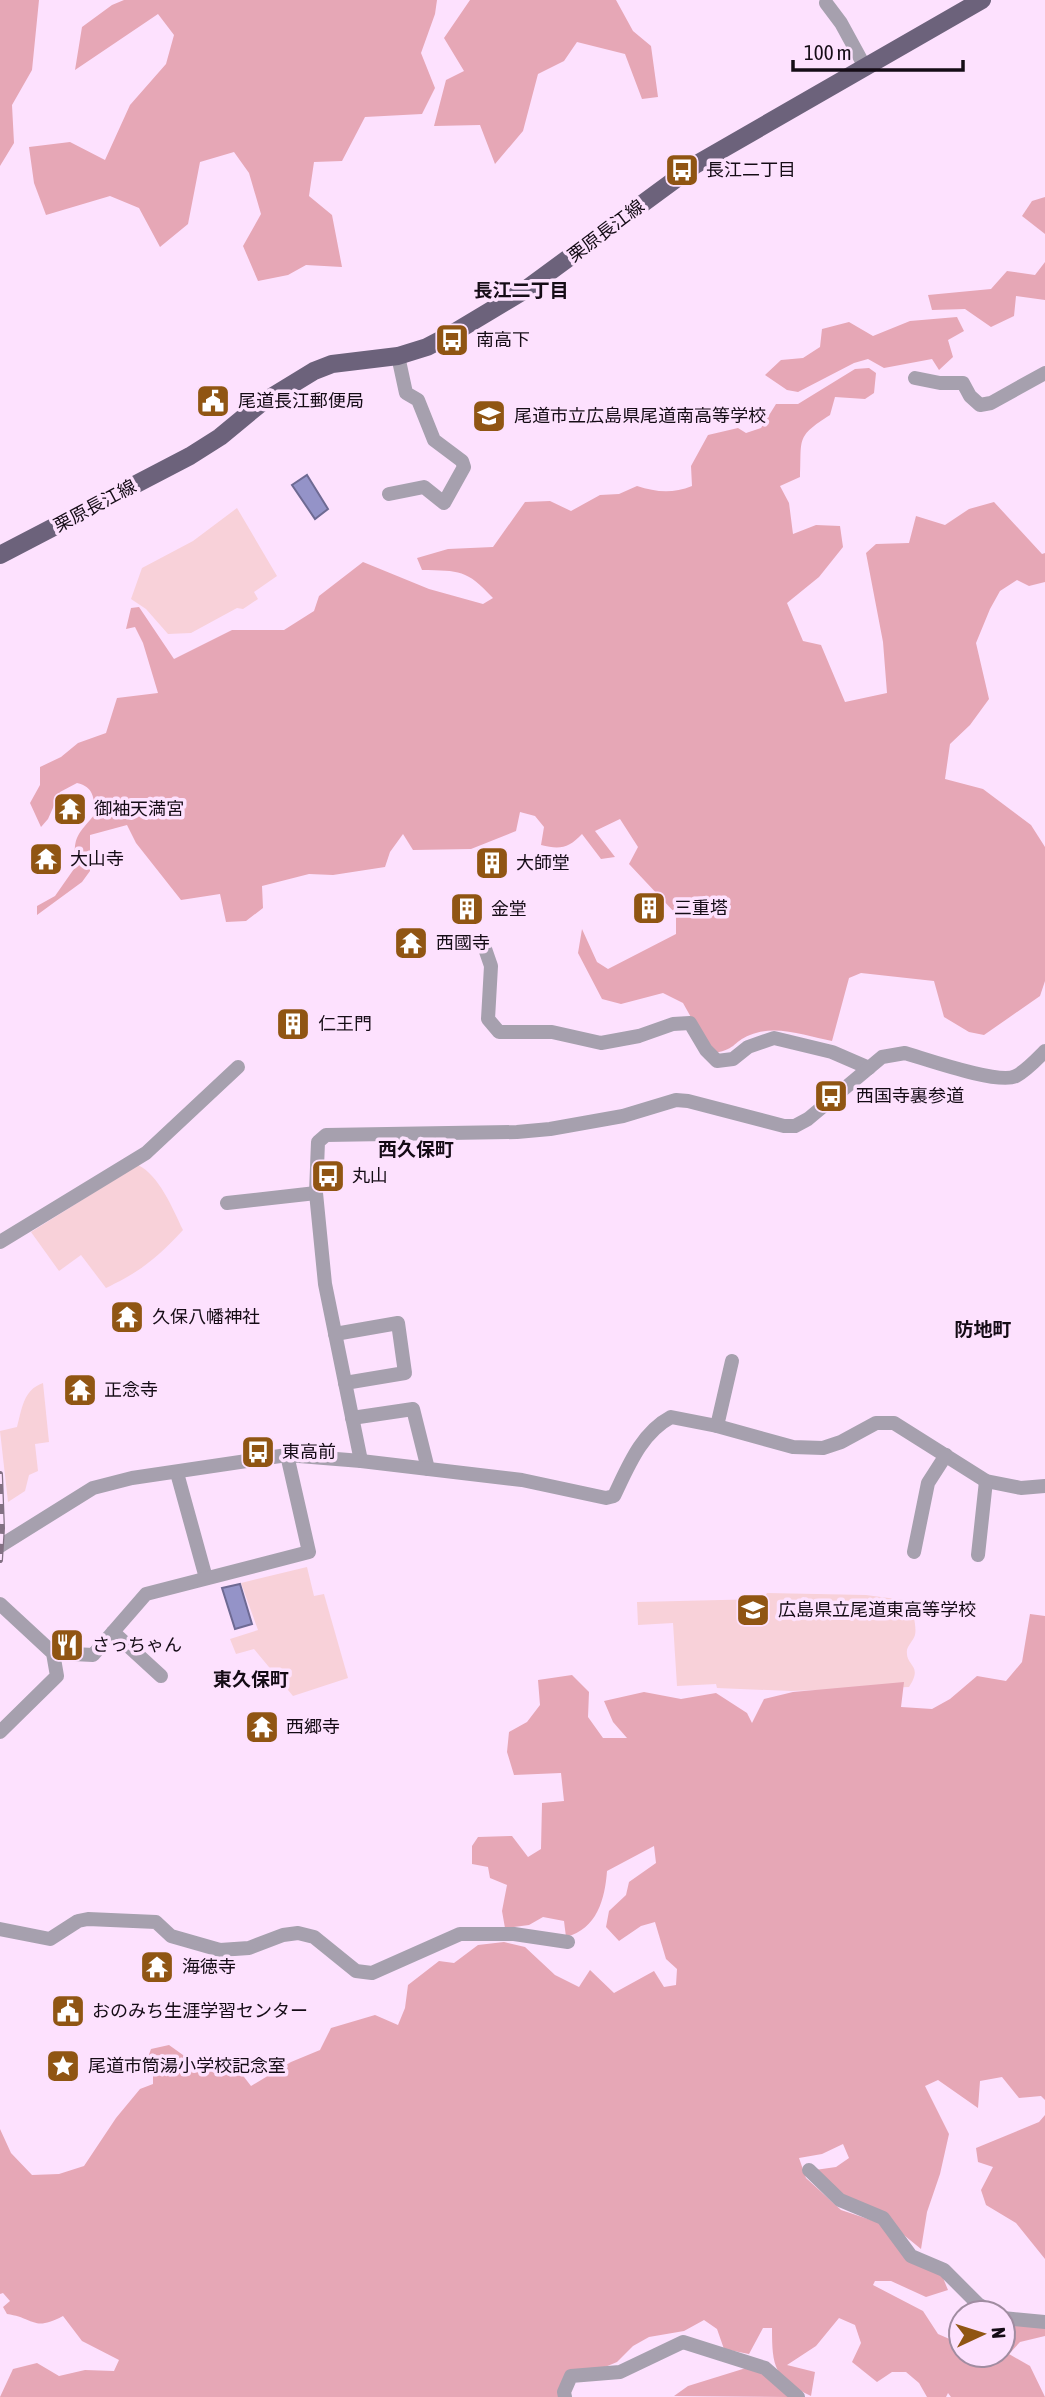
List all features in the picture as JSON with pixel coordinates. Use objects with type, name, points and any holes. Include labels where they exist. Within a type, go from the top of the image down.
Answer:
[{"type":"main road","name":"栗原長江線","points":[[0,555],[190,456],[220,437],[260,404],[314,371],[332,364],[398,356],[427,347],[450,335],[525,290],[695,165],[982,0]]},
{"type":"street","points":[[826,3],[841,23],[865,67]]},
{"type":"street","points":[[389,494],[424,487],[444,503],[464,467],[462,461],[434,440],[418,400],[406,393],[398,356]]},
{"type":"street","points":[[915,378],[933,382],[963,383],[970,396],[980,405],[991,403],[1045,373]]},
{"type":"street","points":[[482,940],[491,966],[488,1019],[499,1032],[552,1032],[601,1043],[639,1036],[673,1024],[690,1023],[706,1050],[717,1061],[733,1059],[748,1047],[774,1038],[832,1052],[870,1068]]},
{"type":"street","points":[[361,1461],[325,1284],[316,1193],[318,1142],[326,1135],[517,1132],[550,1129],[623,1116],[676,1100],[785,1126],[795,1126],[808,1119],[882,1057],[905,1053],[1005,1079],[1015,1077],[1045,1051]]},
{"type":"street","points":[[0,1242],[146,1153],[238,1067]]},
{"type":"street","points":[[227,1203],[316,1193]]},
{"type":"street","points":[[335,1334],[398,1324],[405,1373],[345,1383]]},
{"type":"street","points":[[717,1426],[732,1360]]},
{"type":"street","points":[[352,1418],[413,1409],[428,1469]]},
{"type":"street","points":[[0,1546],[93,1488],[132,1478],[287,1455],[522,1480],[606,1498],[614,1496],[648,1434],[671,1417],[717,1426],[793,1447],[823,1448],[841,1442],[876,1423],[894,1423],[986,1481],[1021,1488],[1045,1486]]},
{"type":"street","points":[[53,1653],[93,1655],[146,1594],[309,1552],[287,1455]]},
{"type":"street","points":[[914,1552],[928,1483],[946,1455]]},
{"type":"street","points":[[177,1473],[206,1578]]},
{"type":"street","points":[[978,1555],[986,1481]]},
{"type":"street","points":[[0,1604],[53,1653],[57,1676],[0,1732]]},
{"type":"street","points":[[113,1632],[160,1676]]},
{"type":"street","points":[[0,1929],[50,1939],[78,1921],[88,1919],[156,1922],[171,1936],[220,1950],[249,1948],[283,1935],[298,1933],[314,1937],[356,1971],[372,1973],[460,1934],[514,1934],[568,1942]]},
{"type":"street","points":[[809,2170],[840,2200],[883,2218],[911,2256],[944,2270],[973,2299]]},
{"type":"street","points":[[1017,2319],[1045,2322]]},
{"type":"street","points":[[565,2397],[564,2392],[571,2376],[620,2372],[683,2342],[765,2368],[798,2397]]},
{"type":"shaded area","points":[[0,0],[39,0],[32,70],[12,105],[14,143],[0,166]]},
{"type":"shaded area","points":[[124,0],[437,0],[435,14],[421,53],[435,88],[422,114],[365,117],[342,161],[314,162],[309,196],[332,215],[342,267],[306,265],[288,275],[258,281],[243,246],[261,214],[249,173],[234,152],[200,162],[188,224],[160,247],[139,208],[110,196],[46,215],[34,183],[29,147],[70,142],[105,160],[130,105],[166,64],[174,35],[158,14],[75,70],[82,27],[112,5]]},
{"type":"shaded area","points":[[470,0],[616,0],[633,31],[651,46],[658,97],[642,99],[625,54],[577,42],[564,61],[538,74],[523,131],[495,164],[480,125],[434,126],[446,80],[464,71],[444,38]]},
{"type":"shaded area","points":[[1045,197],[1045,234],[1022,216],[1032,201]]},
{"type":"shaded area","points":[[1045,262],[1045,300],[1016,296],[1014,316],[991,327],[965,309],[932,310],[928,295],[991,289],[1007,271],[1035,275]]},
{"type":"shaded area","points":[[957,317],[964,331],[948,340],[953,357],[939,370],[932,359],[884,368],[868,359],[854,363],[798,392],[787,390],[765,375],[781,360],[803,358],[820,347],[822,329],[849,322],[873,336],[910,321]]},
{"type":"shaded area","points":[[869,368],[876,373],[874,393],[865,399],[835,397],[830,415],[811,429],[803,440],[800,477],[780,486],[789,503],[793,534],[816,525],[840,526],[843,547],[819,577],[787,603],[803,641],[821,645],[845,702],[887,693],[883,642],[866,553],[876,544],[909,543],[916,516],[945,525],[969,509],[994,502],[1042,554],[1045,553],[1045,582],[1029,586],[1017,580],[1000,591],[990,609],[976,643],[989,699],[970,725],[950,744],[945,779],[983,789],[1031,825],[1045,847],[1045,981],[1040,996],[984,1035],[969,1032],[944,1017],[934,981],[861,973],[849,978],[832,1041],[791,1032],[770,1031],[750,1035],[730,1048],[711,1053],[683,1003],[663,993],[621,1004],[602,999],[578,953],[582,929],[597,962],[608,969],[676,934],[676,914],[629,864],[638,847],[620,819],[595,831],[615,857],[601,859],[582,834],[564,847],[541,845],[544,827],[535,816],[520,812],[516,831],[471,849],[413,850],[403,834],[390,852],[385,867],[333,875],[309,874],[262,886],[263,908],[246,921],[226,922],[220,894],[181,900],[136,843],[127,825],[90,835],[90,871],[82,882],[37,915],[37,906],[55,896],[76,866],[76,842],[95,814],[90,790],[77,783],[60,792],[48,819],[41,827],[30,803],[40,785],[40,767],[61,757],[78,743],[106,733],[117,698],[158,693],[143,643],[135,627],[126,629],[131,608],[139,607],[174,659],[232,630],[284,630],[314,611],[319,596],[363,562],[429,589],[483,604],[493,598],[469,577],[454,572],[422,570],[417,558],[448,549],[493,547],[525,502],[550,501],[571,511],[600,495],[619,494],[637,486],[664,491],[692,486],[691,466],[708,435],[738,428],[746,433],[761,428],[776,404],[798,404],[855,369]]},
{"type":"shaded area","points":[[237,508],[277,576],[254,592],[258,599],[243,609],[237,608],[191,633],[168,634],[146,609],[131,599],[142,568],[193,541]]},
{"type":"shaded area","points":[[138,1165],[159,1184],[183,1230],[148,1264],[106,1288],[81,1255],[59,1271],[31,1232]]},
{"type":"shaded area","points":[[43,1383],[49,1442],[35,1444],[38,1471],[29,1475],[25,1491],[8,1502],[0,1431],[17,1427],[27,1395]]},
{"type":"shaded area","points":[[307,1567],[314,1596],[324,1594],[348,1678],[293,1696],[254,1649],[236,1654],[230,1639],[258,1630],[241,1583]]},
{"type":"shaded area","points":[[767,1593],[866,1595],[911,1601],[915,1631],[907,1656],[915,1674],[909,1687],[791,1691],[717,1688],[716,1684],[677,1686],[673,1623],[638,1625],[637,1602],[763,1599]]},
{"type":"shaded area","points":[[1030,1614],[1045,1616],[1045,2100],[1041,2096],[1019,2098],[1002,2077],[980,2081],[978,2108],[938,2080],[925,2086],[949,2134],[940,2174],[927,2212],[921,2249],[899,2231],[847,2199],[815,2170],[836,2167],[849,2158],[843,2144],[822,2154],[799,2158],[806,2178],[841,2210],[880,2223],[941,2273],[948,2290],[926,2297],[891,2281],[875,2281],[873,2285],[923,2311],[938,2334],[947,2338],[947,2369],[1017,2369],[1017,2359],[1030,2366],[1045,2397],[951,2397],[948,2393],[946,2397],[927,2397],[919,2383],[906,2372],[892,2372],[877,2382],[852,2362],[861,2343],[855,2325],[839,2318],[816,2346],[787,2365],[815,2372],[811,2396],[782,2377],[773,2353],[772,2328],[763,2328],[749,2354],[724,2349],[717,2329],[704,2320],[684,2331],[649,2337],[633,2346],[617,2362],[605,2367],[569,2373],[562,2397],[0,2397],[13,2369],[37,2363],[59,2376],[85,2370],[114,2371],[119,2360],[82,2341],[63,2316],[46,2323],[34,2323],[7,2314],[3,2307],[10,2301],[3,2293],[0,2294],[0,2129],[11,2153],[32,2175],[59,2174],[84,2166],[116,2118],[140,2089],[153,2084],[153,2074],[146,2063],[151,2049],[169,2045],[190,2060],[234,2064],[251,2086],[291,2062],[320,2050],[331,2028],[375,2015],[398,2025],[405,2008],[408,1985],[439,1961],[454,1963],[478,1945],[504,1942],[525,1947],[555,1975],[579,1987],[590,1970],[614,1993],[654,1971],[664,1987],[676,1985],[677,1969],[666,1959],[655,1922],[641,1926],[619,1941],[606,1927],[609,1911],[626,1895],[629,1882],[656,1863],[654,1846],[607,1871],[597,1912],[585,1927],[566,1937],[564,1921],[543,1917],[529,1925],[505,1928],[502,1911],[507,1885],[490,1878],[488,1867],[472,1864],[472,1846],[478,1837],[512,1836],[528,1857],[541,1849],[542,1803],[564,1801],[561,1773],[514,1775],[507,1752],[509,1732],[527,1722],[540,1705],[538,1680],[572,1675],[589,1692],[588,1717],[603,1738],[627,1738],[613,1722],[604,1701],[644,1692],[681,1699],[716,1693],[747,1713],[752,1723],[764,1699],[793,1692],[904,1682],[901,1707],[932,1709],[950,1699],[977,1676],[1006,1681],[1022,1662]]},
{"type":"shaded area","points":[[1045,2115],[1045,2259],[1016,2223],[986,2205],[981,2190],[993,2167],[978,2162],[976,2148],[1039,2122]]},
{"type":"shaded area","points":[[1017,2322],[1045,2325],[1045,2336],[1020,2342],[1017,2345]]},
{"type":"shaded area","points":[[746,2368],[761,2370],[788,2397],[674,2396],[688,2386]]},
{"type":"water","points":[[307,475],[328,509],[315,519],[292,485]]},
{"type":"water","points":[[240,1584],[252,1624],[235,1629],[222,1588]]},
{"type":"railway","points":[[0,1474],[0,1560]]},
{"type":"place","name":"長江二丁目","points":[[682,170]]},
{"type":"place","name":"南高下","points":[[452,340]]},
{"type":"place","name":"尾道長江郵便局","points":[[213,401]]},
{"type":"place","name":"尾道市立広島県尾道南高等学校","points":[[489,416]]},
{"type":"place","name":"御袖天満宮","points":[[70,809]]},
{"type":"place","name":"大山寺","points":[[46,859]]},
{"type":"place","name":"大師堂","points":[[492,863]]},
{"type":"place","name":"三重塔","points":[[649,908]]},
{"type":"place","name":"金堂","points":[[467,909]]},
{"type":"place","name":"西國寺","points":[[411,943]]},
{"type":"place","name":"仁王門","points":[[293,1024]]},
{"type":"place","name":"西国寺裏参道","points":[[831,1096]]},
{"type":"place","name":"丸山","points":[[328,1176]]},
{"type":"place","name":"久保八幡神社","points":[[127,1317]]},
{"type":"place","name":"正念寺","points":[[80,1390]]},
{"type":"place","name":"東高前","points":[[258,1452]]},
{"type":"place","name":"広島県立尾道東高等学校","points":[[753,1610]]},
{"type":"place","name":"さっちゃん","points":[[67,1645]]},
{"type":"place","name":"西郷寺","points":[[262,1727]]},
{"type":"place","name":"海徳寺","points":[[157,1967]]},
{"type":"place","name":"おのみち生涯学習センター","points":[[68,2011]]},
{"type":"place","name":"尾道市筒湯小学校記念室","points":[[63,2066]]},
{"type":"district","name":"長江二丁目","points":[[521,290]]},
{"type":"district","name":"西久保町","points":[[416,1149]]},
{"type":"district","name":"防地町","points":[[983,1329]]},
{"type":"district","name":"東久保町","points":[[251,1679]]}]
